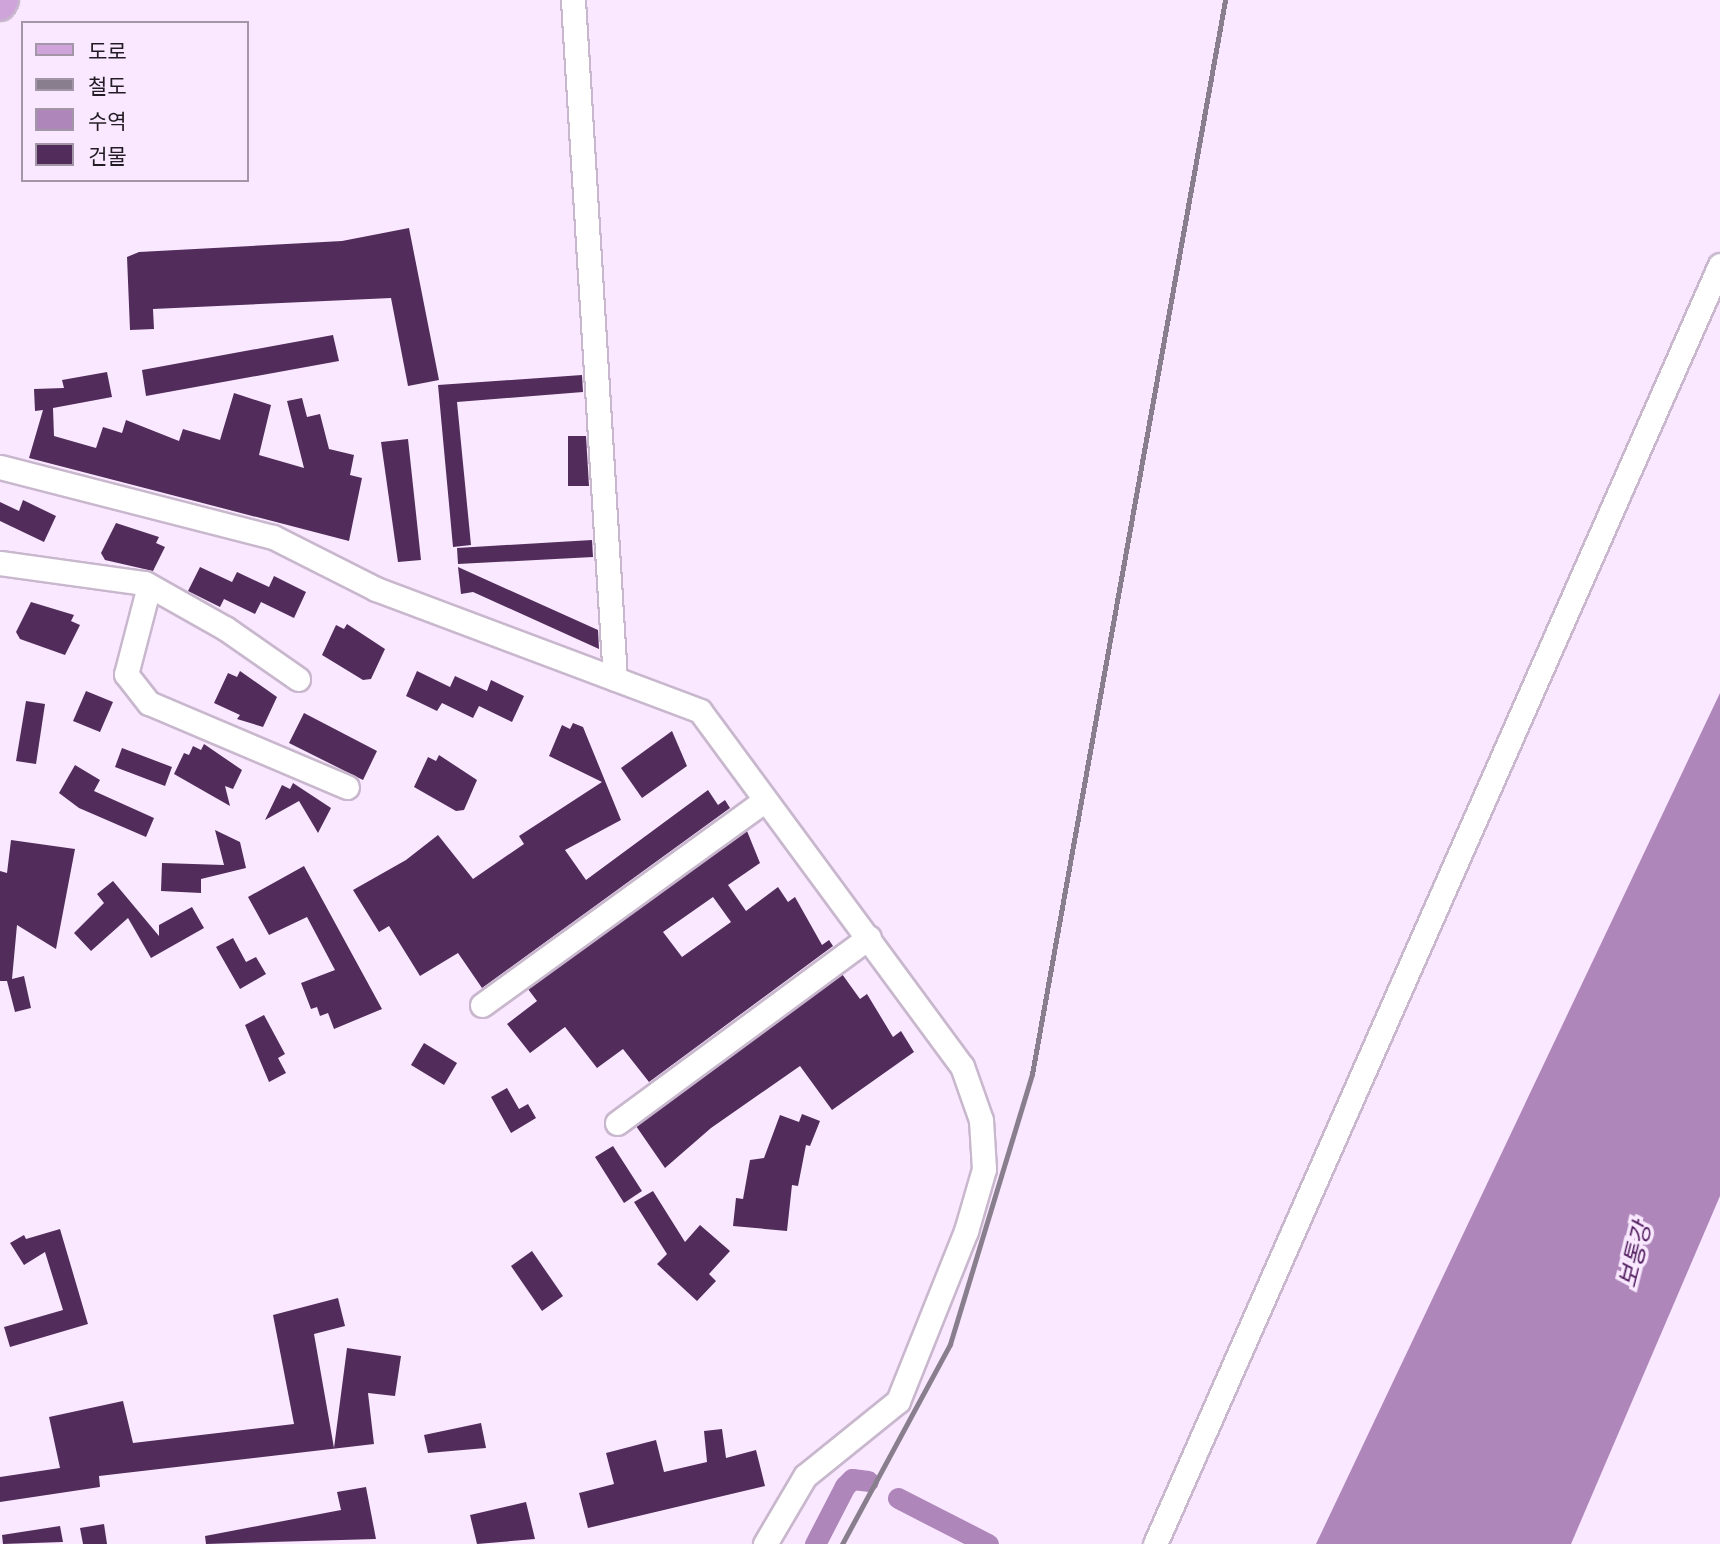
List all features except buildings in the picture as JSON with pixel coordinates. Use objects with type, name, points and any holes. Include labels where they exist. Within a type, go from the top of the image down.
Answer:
[{"type":"main road","points":[[0,5],[3,0]]},
{"type":"street","points":[[573,0],[615,679]]},
{"type":"street","points":[[1155,1544],[1720,265]]},
{"type":"street","points":[[0,467],[273,537],[376,589],[700,711],[962,1066],[981,1120],[984,1169],[967,1231],[898,1401],[805,1476],[765,1544]]},
{"type":"street","points":[[0,563],[149,586],[225,628],[298,679]]},
{"type":"street","points":[[149,586],[126,674],[149,703],[347,787]]},
{"type":"street","points":[[482,1005],[765,800]]},
{"type":"street","points":[[617,1123],[869,937]]},
{"type":"water","name":"보통강","points":[[1720,693],[1720,1196],[1571,1544],[1316,1544]]},
{"type":"waterway","points":[[815,1544],[845,1486],[852,1479],[868,1481]]},
{"type":"waterway","points":[[898,1498],[988,1544]]},
{"type":"railway","points":[[842,1544],[950,1344],[1032,1074],[1225,0]]}]
